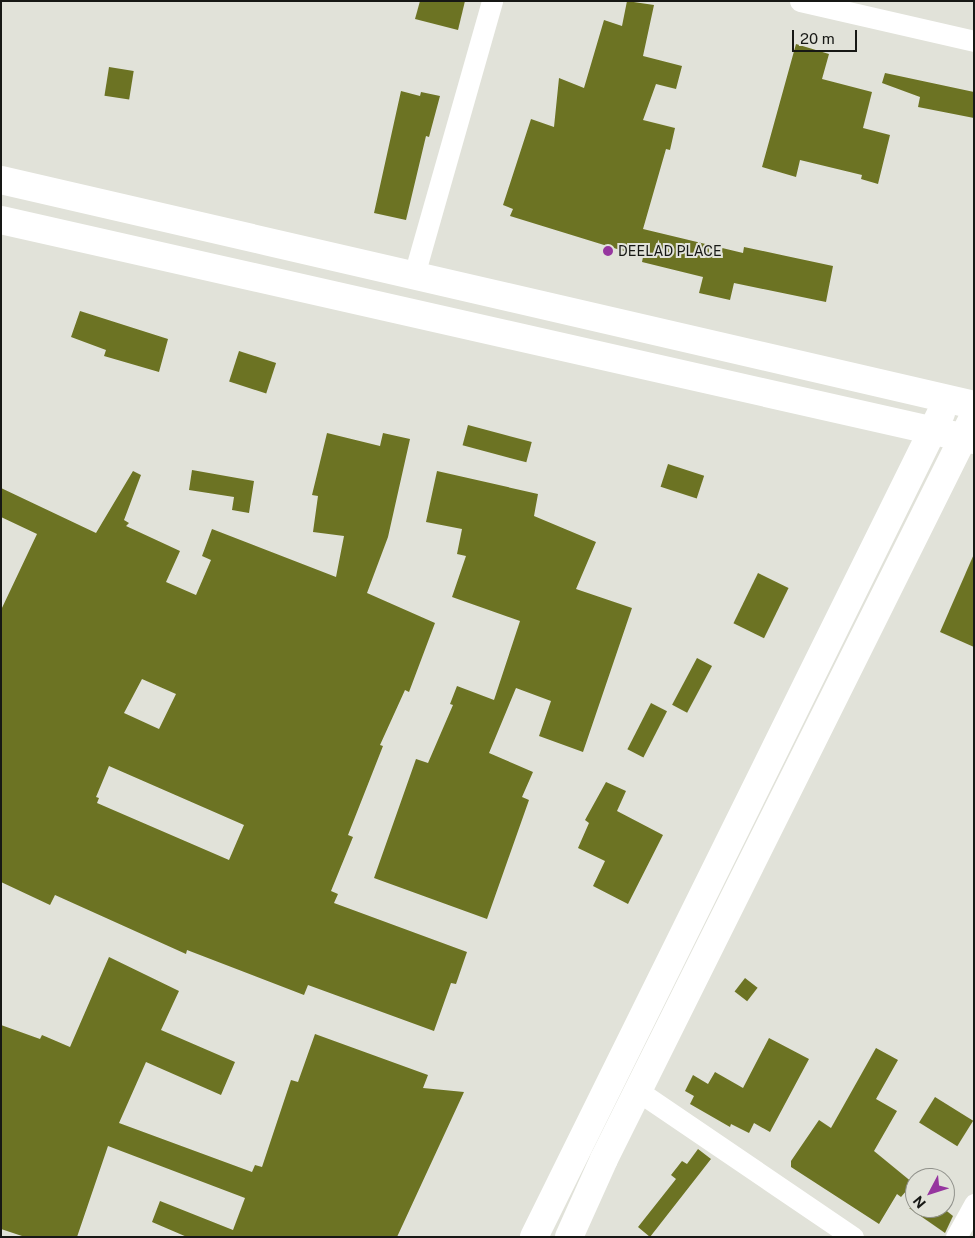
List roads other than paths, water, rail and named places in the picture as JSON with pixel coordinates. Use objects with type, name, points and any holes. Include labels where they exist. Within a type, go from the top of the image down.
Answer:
[{"type":"main road","points":[[1,180],[974,405]]},
{"type":"main road","points":[[1,220],[934,430],[971,430],[604,1159],[569,1237]]},
{"type":"main road","points":[[534,1237],[934,430],[947,398]]},
{"type":"main road","points":[[579,1147],[604,1159]]},
{"type":"street","points":[[414,275],[492,1]]},
{"type":"street","points":[[800,1],[974,41]]},
{"type":"street","points":[[638,1091],[853,1237]]},
{"type":"street","points":[[956,1237],[974,1204]]},
{"type":"place","name":"DEELAD PLACE","points":[[608,251]]}]
